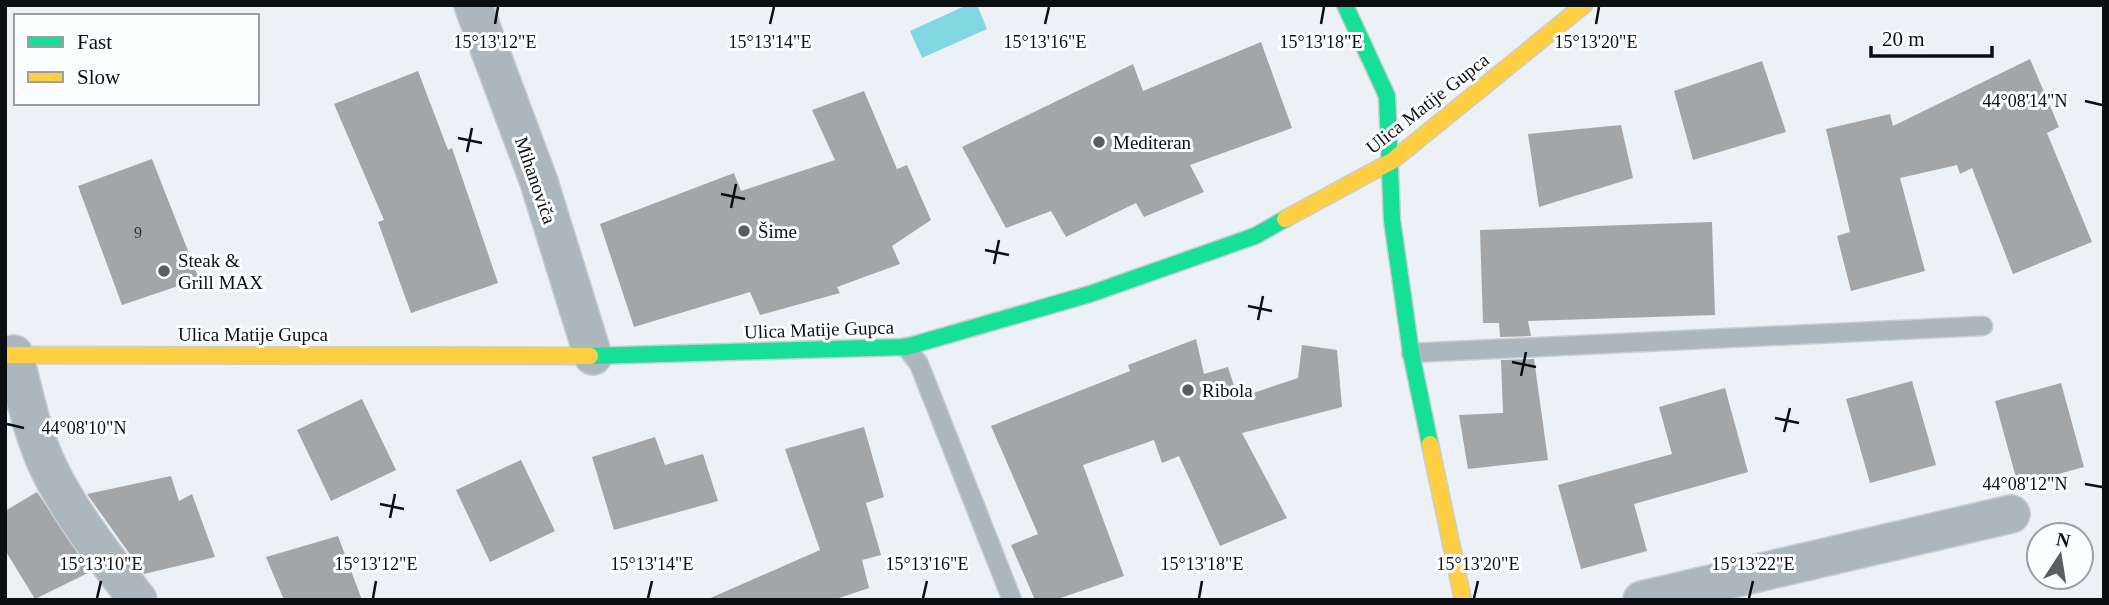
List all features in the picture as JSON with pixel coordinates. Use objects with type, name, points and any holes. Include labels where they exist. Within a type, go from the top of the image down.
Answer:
[{"type":"street","name":"Mihanoviča","points":[[473,5],[539,182],[593,356]]},
{"type":"street","points":[[1345,5],[1387,96],[1392,161],[1392,220],[1411,353],[1463,600]]},
{"type":"street","name":"Ulica Matije Gupca","points":[[10,354],[593,356],[906,347],[1090,294],[1255,236],[1392,161],[1584,5]]},
{"type":"street","points":[[10,354],[50,471],[112,567],[138,600]]},
{"type":"street","points":[[1642,600],[2011,514]]},
{"type":"lane","points":[[1411,353],[1983,326]]},
{"type":"lane","points":[[906,347],[919,364],[1012,600]]},
{"type":"water","points":[[967,5],[977,5],[987,29],[922,58],[910,31]]},
{"type":"building","points":[[1261,42],[1292,128],[1190,165],[1204,192],[1144,217],[1136,203],[1066,237],[1051,211],[1006,228],[962,147],[1133,64],[1143,91]]},
{"type":"building","points":[[2030,59],[2059,127],[2047,133],[2092,242],[2013,274],[1972,168],[1960,174],[1957,165],[1900,178],[1925,271],[1851,291],[1837,236],[1850,232],[1826,129],[1890,114],[1893,126]]},
{"type":"building","points":[[1762,61],[1786,132],[1693,160],[1674,91]]},
{"type":"building","points":[[418,71],[448,150],[452,148],[498,283],[411,313],[378,222],[384,220],[334,104]]},
{"type":"building","points":[[864,91],[897,169],[907,165],[931,220],[892,246],[900,264],[837,287],[840,293],[760,315],[750,292],[634,327],[600,224],[734,173],[741,191],[835,160],[812,110]]},
{"type":"building","points":[[1621,125],[1633,178],[1539,207],[1528,134]]},
{"type":"building","points":[[152,159],[199,279],[122,305],[78,186]]},
{"type":"building","points":[[1712,222],[1715,315],[1528,321],[1531,336],[1500,337],[1499,323],[1483,323],[1480,230]]},
{"type":"building","points":[[1196,339],[1204,374],[1228,367],[1238,398],[1298,378],[1302,345],[1337,350],[1342,407],[1242,433],[1287,518],[1220,546],[1179,456],[1162,463],[1154,440],[1083,465],[1124,576],[1055,600],[1035,600],[1011,545],[1038,534],[991,426],[1130,371],[1128,365]]},
{"type":"building","points":[[1534,359],[1548,460],[1468,469],[1459,415],[1503,413],[1501,360]]},
{"type":"building","points":[[1912,381],[1936,465],[1870,483],[1846,399]]},
{"type":"building","points":[[2061,383],[2084,467],[2018,485],[1995,401]]},
{"type":"building","points":[[1725,388],[1748,472],[1634,504],[1647,551],[1581,569],[1558,485],[1672,454],[1659,407]]},
{"type":"building","points":[[362,399],[396,470],[331,501],[297,430]]},
{"type":"building","points":[[864,427],[884,497],[866,503],[881,555],[862,560],[869,588],[833,600],[706,600],[820,550],[785,449]]},
{"type":"building","points":[[655,437],[665,465],[703,454],[718,501],[614,530],[592,457]]},
{"type":"building","points":[[521,460],[555,531],[490,562],[456,490]]},
{"type":"building","points":[[171,476],[179,501],[192,494],[215,557],[144,574],[87,494]]},
{"type":"building","points":[[37,492],[90,572],[35,599],[5,550],[5,511]]},
{"type":"building","points":[[338,536],[362,600],[284,600],[266,557]]},
{"type":"traffic: fast","points":[[1345,5],[1387,96],[1392,220],[1411,353],[1430,444]]},
{"type":"traffic: fast","points":[[590,356],[906,347],[1090,294],[1255,236],[1285,219]]},
{"type":"traffic: slow","points":[[1285,219],[1392,161],[1584,5]]},
{"type":"traffic: slow","points":[[5,355],[590,356]]},
{"type":"traffic: slow","points":[[1430,444],[1463,600]]},
{"type":"place","name":"Mediteran","points":[[1099,142]]},
{"type":"place","name":"Šime","points":[[744,231]]},
{"type":"place","name":"Steak & Grill MAX","points":[[164,271]]},
{"type":"place","name":"Ribola","points":[[1188,390]]}]
